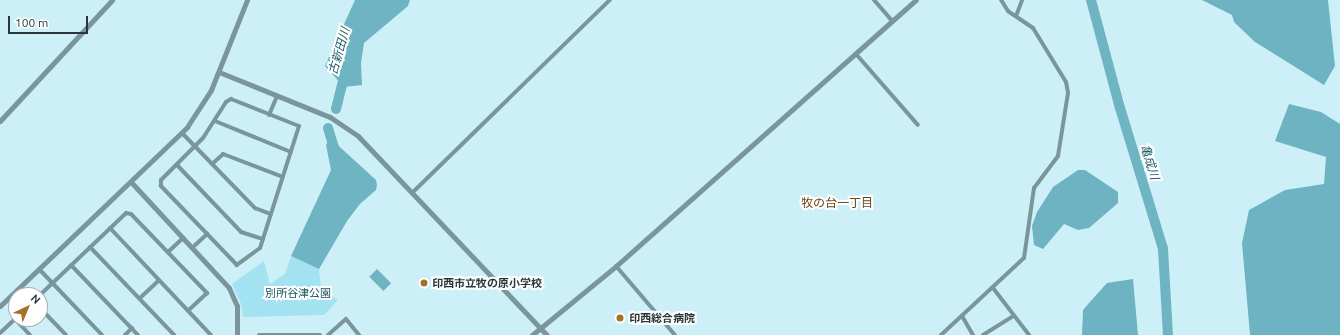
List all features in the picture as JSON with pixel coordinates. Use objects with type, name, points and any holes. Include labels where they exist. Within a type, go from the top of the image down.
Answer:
[{"type":"street","points":[[0,121],[112,0]]},
{"type":"street","points":[[0,306],[182,133],[202,108],[219,72],[247,0]]},
{"type":"street","points":[[413,192],[610,0]]},
{"type":"street","points":[[874,0],[892,21]]},
{"type":"street","points":[[532,335],[616,266],[916,0]]},
{"type":"street","points":[[941,335],[1024,258],[1034,188],[1058,156],[1068,93],[1066,82],[1033,28],[1008,11],[1001,0]]},
{"type":"street","points":[[1016,16],[1022,0]]},
{"type":"street","points":[[856,54],[918,125]]},
{"type":"street","points":[[219,72],[330,117],[358,136],[413,192],[547,335]]},
{"type":"street","points":[[269,115],[277,96]]},
{"type":"street","points":[[231,99],[299,126],[260,248],[237,265],[161,186],[161,180],[196,146],[215,121],[226,102],[231,99]]},
{"type":"street","points":[[215,121],[291,152]]},
{"type":"street","points":[[182,133],[255,208],[271,214]]},
{"type":"street","points":[[212,164],[224,154],[283,177]]},
{"type":"street","points":[[177,165],[241,232],[263,239]]},
{"type":"street","points":[[131,182],[192,248],[234,297],[239,316],[237,335]]},
{"type":"street","points":[[48,288],[126,213],[131,214],[207,293],[188,311]]},
{"type":"street","points":[[110,228],[211,335]]},
{"type":"street","points":[[192,248],[207,234]]},
{"type":"street","points":[[168,252],[183,238]]},
{"type":"street","points":[[90,247],[174,335]]},
{"type":"street","points":[[71,265],[138,335]]},
{"type":"street","points":[[616,266],[675,335]]},
{"type":"street","points":[[39,269],[102,335]]},
{"type":"street","points":[[140,298],[158,280]]},
{"type":"street","points":[[993,288],[1029,335]]},
{"type":"street","points":[[48,316],[66,335]]},
{"type":"street","points":[[962,316],[973,335]]},
{"type":"street","points":[[983,335],[1014,316]]},
{"type":"street","points":[[328,335],[346,319],[359,335]]},
{"type":"street","points":[[0,333],[8,325]]},
{"type":"street","points":[[23,327],[30,335]]},
{"type":"street","points":[[125,335],[132,328]]},
{"type":"street","points":[[259,335],[320,335]]},
{"type":"green space","name":"別所谷津公園","points":[[291,256],[319,269],[321,288],[338,300],[324,315],[243,317],[241,304],[232,284],[264,261],[270,284],[285,274]]},
{"type":"shaded area","points":[[1202,0],[1328,0],[1335,66],[1324,85],[1255,42],[1234,22],[1232,15]]},
{"type":"shaded area","points":[[1289,104],[1321,112],[1340,124],[1340,335],[1250,335],[1242,243],[1249,210],[1285,190],[1324,184],[1326,157],[1275,141]]},
{"type":"shaded area","points":[[1078,170],[1085,170],[1118,192],[1118,203],[1089,228],[1078,230],[1064,224],[1043,249],[1034,245],[1032,226],[1037,212],[1053,187]]},
{"type":"shaded area","points":[[1133,279],[1138,335],[1082,335],[1083,310],[1107,283]]},
{"type":"water","points":[[355,0],[410,0],[408,6],[364,43],[361,63],[362,85],[344,87],[325,66]]},
{"type":"water","points":[[330,138],[376,180],[377,185],[376,190],[360,204],[347,221],[319,269],[291,256],[331,170],[326,145]]},
{"type":"water","points":[[377,269],[391,283],[383,291],[369,277]]},
{"type":"waterway","name":"亀成川","points":[[1091,0],[1120,108],[1163,249],[1168,335]]},
{"type":"waterway","name":"古新田川","points":[[336,109],[345,74]]},
{"type":"waterway","name":"古新田川","points":[[328,128],[335,151]]},
{"type":"place","name":"印西市立牧の原小学校","points":[[424,283]]},
{"type":"place","name":"印西総合病院","points":[[620,318]]},
{"type":"district","name":"牧の台一丁目","points":[[837,203]]}]
